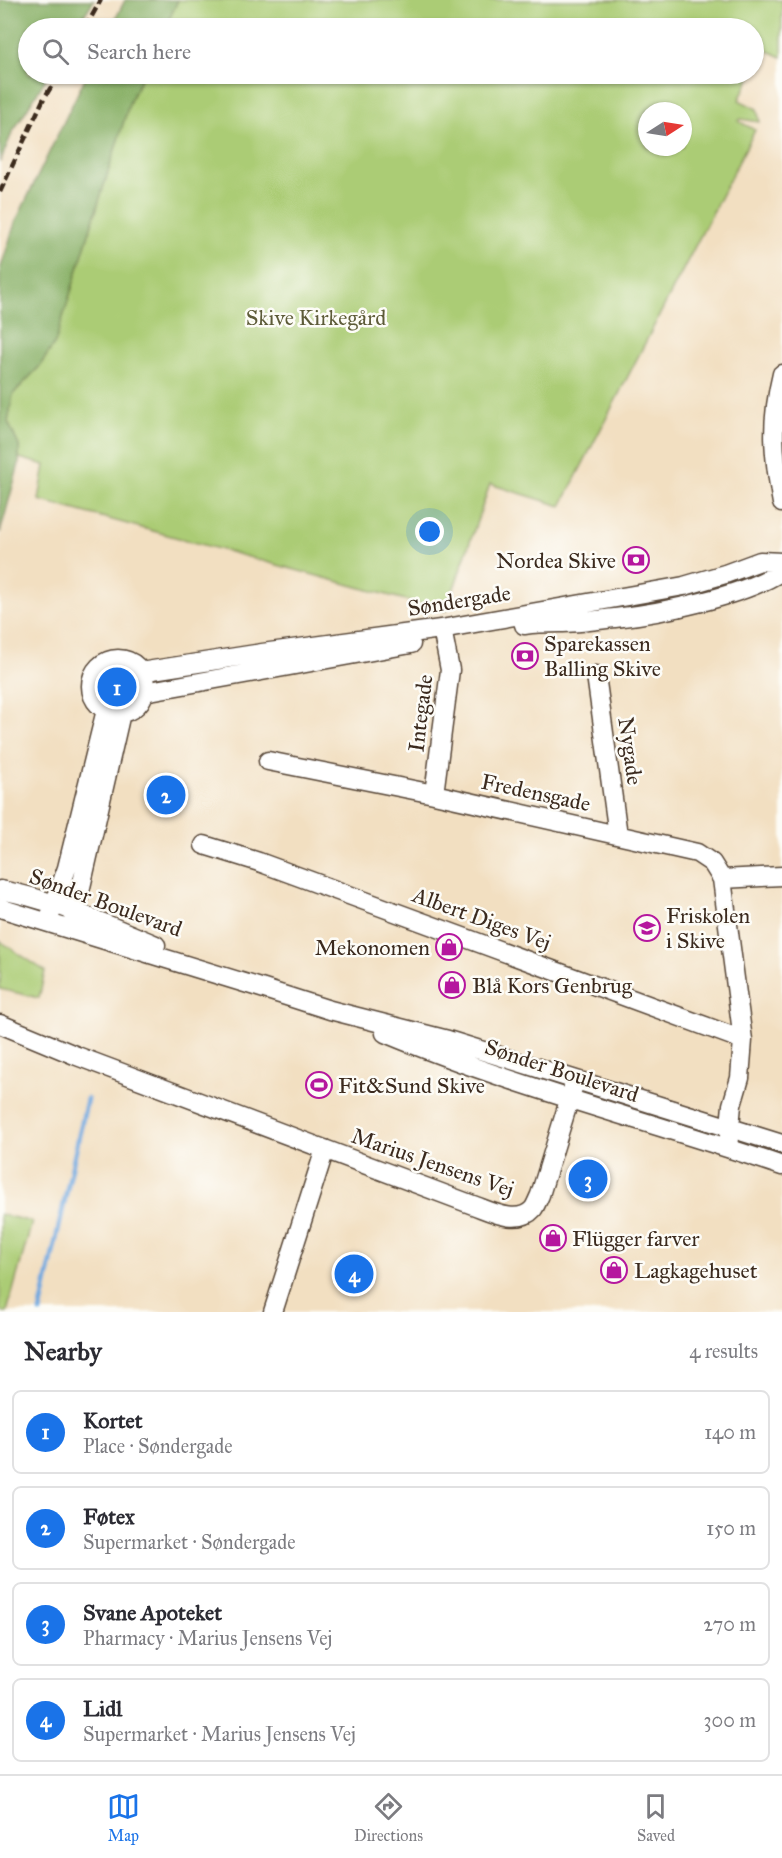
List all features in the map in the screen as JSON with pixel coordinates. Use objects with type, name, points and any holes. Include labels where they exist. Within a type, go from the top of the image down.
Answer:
[{"type":"street","points":[[782,374],[776,398],[773,434],[774,461],[782,503]]},
{"type":"street","name":"Søndergade","points":[[140,672],[262,652],[441,629],[684,586],[760,561],[782,562]]},
{"type":"street","name":"Søndergade","points":[[144,692],[542,622],[562,623],[617,618],[680,606],[767,581],[782,571]]},
{"type":"street","name":"Integade","points":[[434,794],[450,670],[444,639]]},
{"type":"street","points":[[119,660],[135,666],[140,672],[145,685],[144,692],[136,706],[113,712],[97,703],[92,693],[92,679],[102,665],[119,660]]},
{"type":"street","name":"Nygade","points":[[596,675],[618,835]]},
{"type":"street","points":[[47,924],[67,868],[113,712]]},
{"type":"street","points":[[73,921],[113,712]]},
{"type":"street","name":"Fredensgade","points":[[268,760],[434,794],[697,853],[712,863],[722,879]]},
{"type":"street","name":"Albert Diges Vej","points":[[204,844],[259,862],[743,1040]]},
{"type":"street","points":[[728,1148],[732,1105],[740,1078],[743,1040],[722,879],[782,876]]},
{"type":"street","name":"Sønder Boulevard","points":[[0,890],[54,904],[73,921],[330,1010],[448,1040],[782,1144]]},
{"type":"street","name":"Sønder Boulevard","points":[[0,908],[47,924],[73,921]]},
{"type":"street","name":"Sønder Boulevard","points":[[330,1010],[418,1047],[570,1099],[782,1166]]},
{"type":"street","name":"Marius Jensens Vej","points":[[0,1024],[77,1056],[509,1217],[522,1216],[533,1209],[540,1195],[575,1081]]},
{"type":"street","name":"Marius Jensens Vej","points":[[273,1312],[325,1149]]},
{"type":"green space","points":[[0,0],[94,0],[82,18],[18,18],[18,84],[43,84],[12,133],[0,162]]},
{"type":"green space","points":[[125,0],[178,0],[170,18],[116,18]]},
{"type":"green space","points":[[178,0],[782,0],[782,57],[764,49],[764,18],[170,18]]},
{"type":"green space","points":[[82,84],[138,84],[130,101],[55,343],[39,367],[13,394],[8,422],[19,446],[19,464],[0,533],[0,270],[15,223]]},
{"type":"green space","name":"Skive Kirkegård","points":[[138,84],[747,84],[739,100],[757,109],[760,122],[741,119],[738,121],[755,130],[561,506],[490,484],[446,611],[39,500],[45,465],[19,458],[19,446],[8,422],[13,394],[39,367],[55,343],[130,101]]},
{"type":"green space","points":[[0,941],[45,971],[39,998],[0,989]]},
{"type":"green space","points":[[0,1214],[32,1222],[7,1312],[0,1312]]},
{"type":"waterway","points":[[40,1312],[87,1099]]},
{"type":"railway","points":[[91,18],[101,0]]},
{"type":"railway","points":[[0,192],[43,100],[53,84]]},
{"type":"place","name":"Nordea Skive","points":[[636,560]]},
{"type":"place","name":"Sparekassen Balling Skive","points":[[525,656]]},
{"type":"place","name":"Kortet","points":[[117,687]]},
{"type":"place","name":"Føtex","points":[[166,795]]},
{"type":"place","name":"Friskolen i Skive","points":[[647,928]]},
{"type":"place","name":"Mekonomen","points":[[449,947]]},
{"type":"place","name":"Blå Kors Genbrug","points":[[452,985]]},
{"type":"place","name":"Fit&Sund Skive","points":[[319,1085]]},
{"type":"place","name":"Svane Apoteket","points":[[588,1179]]},
{"type":"place","name":"Flügger farver","points":[[553,1238]]},
{"type":"place","name":"Lagkagehuset","points":[[614,1270]]},
{"type":"place","name":"Lidl","points":[[354,1274]]}]
